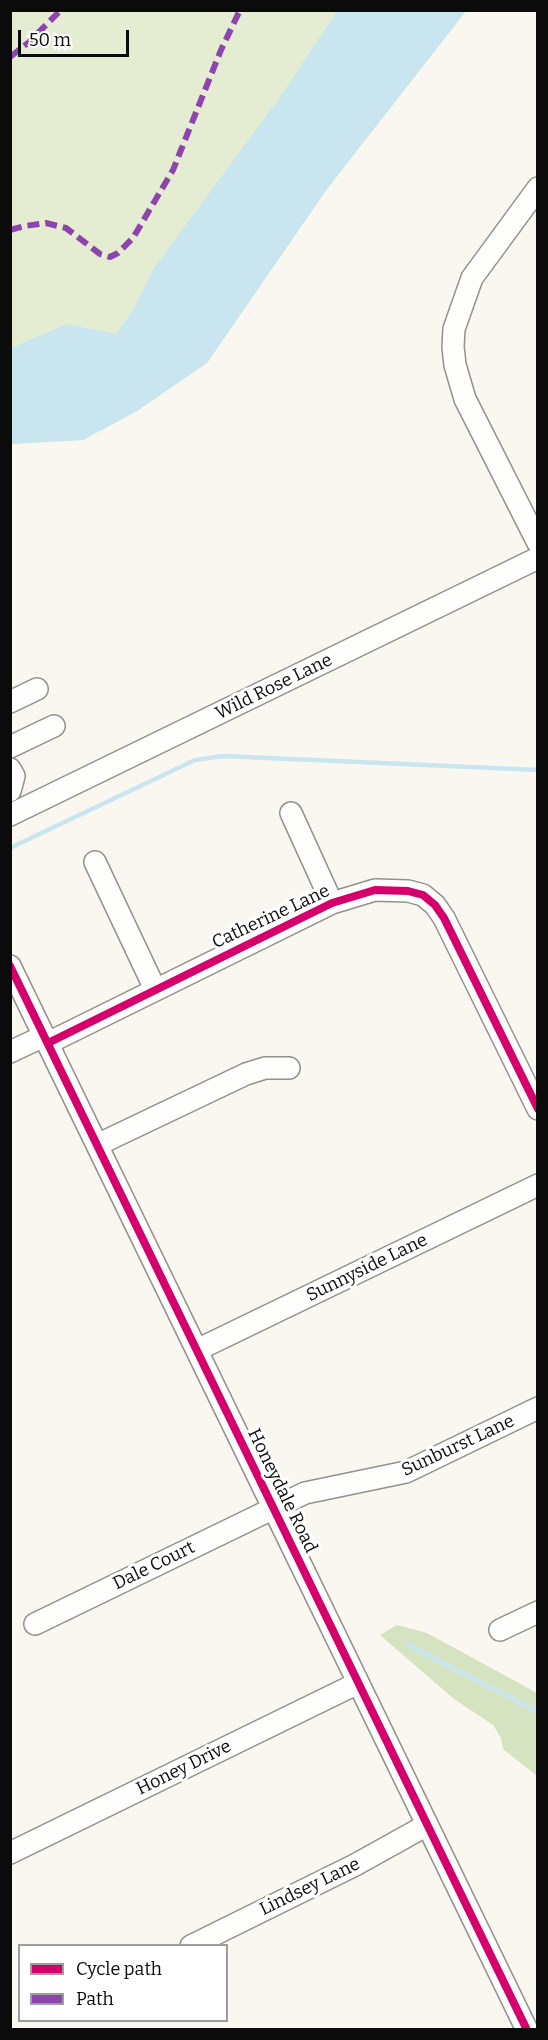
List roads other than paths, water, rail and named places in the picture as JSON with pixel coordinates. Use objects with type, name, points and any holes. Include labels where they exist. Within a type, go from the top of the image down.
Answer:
[{"type":"street","points":[[537,188],[472,278],[454,329],[453,347],[455,365],[465,399],[537,543]]},
{"type":"street","name":"Wild Rose Lane","points":[[13,802],[537,558]]},
{"type":"street","points":[[10,702],[38,689]]},
{"type":"street","points":[[10,747],[54,726]]},
{"type":"street","points":[[10,769],[14,776],[13,802]]},
{"type":"street","points":[[291,813],[332,903]]},
{"type":"street","points":[[95,862],[155,989]]},
{"type":"street","name":"Catherine Lane","points":[[10,1052],[46,1040],[332,903],[375,890],[392,889],[423,895],[435,905],[453,934],[537,1109]]},
{"type":"street","name":"Honeydale Road","points":[[10,966],[527,2030]]},
{"type":"street","points":[[97,1145],[246,1074],[265,1068],[289,1068]]},
{"type":"street","name":"Sunnyside Lane","points":[[197,1350],[537,1185]]},
{"type":"street","name":"Sunburst Lane","points":[[273,1507],[305,1493],[406,1472],[537,1408]]},
{"type":"street","name":"Dale Court","points":[[35,1624],[273,1507]]},
{"type":"street","points":[[500,1630],[537,1612]]},
{"type":"street","name":"Honey Drive","points":[[10,1853],[358,1683]]},
{"type":"street","name":"Lindsey Lane","points":[[195,1944],[355,1865],[427,1825]]},
{"type":"water","points":[[337,11],[466,11],[327,189],[207,363],[137,411],[83,440],[11,444],[11,348],[67,324],[116,334],[133,310],[154,268],[280,97]]},
{"type":"waterway","points":[[10,848],[195,760],[223,756],[538,770]]},
{"type":"waterway","points":[[408,1645],[538,1712]]}]
